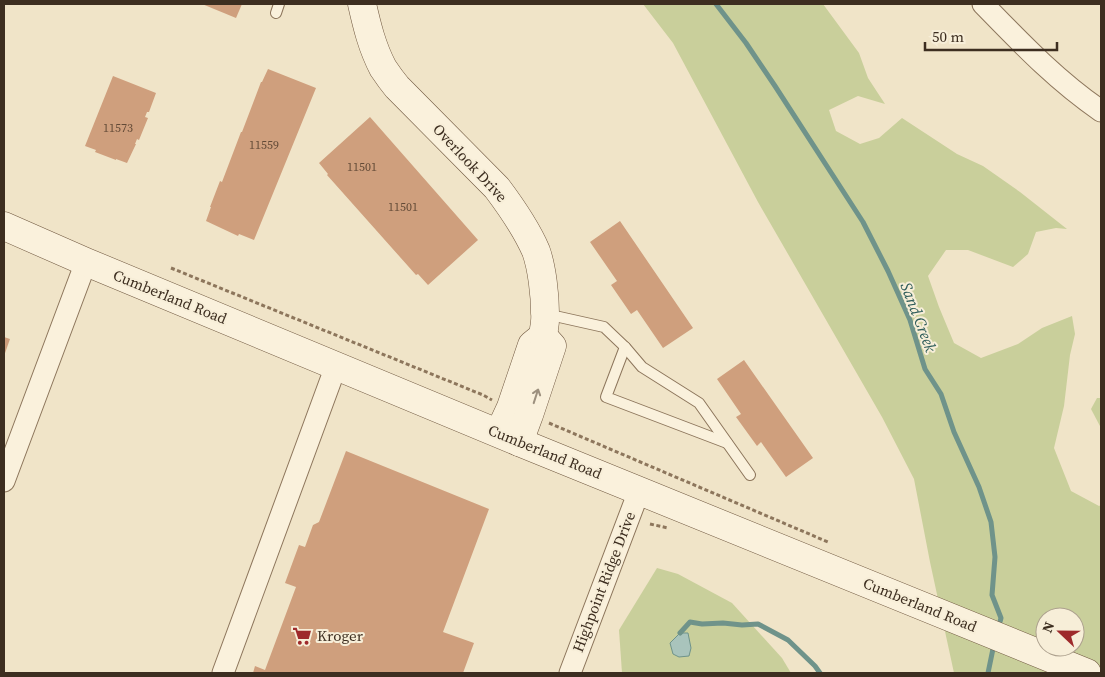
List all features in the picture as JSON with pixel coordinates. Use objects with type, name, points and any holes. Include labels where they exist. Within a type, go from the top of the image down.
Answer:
[{"type":"main road","name":"Overlook Drive","points":[[362,4],[367,29],[374,47],[384,69],[397,87],[497,188],[525,229],[536,253],[542,276],[544,325]]},
{"type":"main road","name":"Cumberland Road","points":[[4,226],[509,438],[1087,673]]},
{"type":"main road","points":[[509,438],[510,407],[532,345],[544,325]]},
{"type":"street","points":[[983,4],[1041,62],[1082,98],[1101,111]]},
{"type":"street","points":[[6,470],[86,262]]},
{"type":"street","points":[[223,673],[336,366]]},
{"type":"street","name":"Highpoint Ridge Drive","points":[[570,673],[639,491]]},
{"type":"lane","points":[[544,325],[604,327],[642,367],[699,403],[750,475]]},
{"type":"lane","points":[[625,347],[606,398],[727,443]]},
{"type":"green space","points":[[643,4],[823,4],[859,53],[868,78],[885,104],[858,96],[829,110],[836,131],[860,144],[879,138],[902,118],[957,154],[983,166],[1067,229],[1056,228],[1036,232],[1028,254],[1013,267],[968,250],[946,250],[928,276],[954,343],[981,358],[1018,344],[1042,328],[1072,316],[1075,334],[1070,355],[1064,406],[1054,448],[1071,491],[1099,506],[1101,505],[1101,673],[954,673],[914,479],[882,417],[758,202],[673,43]]},
{"type":"green space","points":[[1097,398],[1101,398],[1101,428],[1091,409]]},
{"type":"green space","points":[[657,568],[678,574],[732,603],[782,658],[791,673],[622,673],[619,630]]},
{"type":"water","points":[[680,633],[688,633],[691,648],[689,656],[679,657],[673,654],[670,643]]},
{"type":"building","points":[[202,4],[242,4],[236,18]]},
{"type":"building","points":[[268,69],[316,88],[254,240],[239,234],[238,236],[206,221],[220,181],[222,182],[261,82]]},
{"type":"building","points":[[113,76],[156,93],[149,112],[147,112],[145,117],[148,118],[139,140],[137,139],[127,163],[95,152],[96,150],[85,146]]},
{"type":"building","points":[[370,117],[478,240],[428,285],[418,274],[416,275],[327,175],[319,163]]},
{"type":"building","points":[[620,221],[693,328],[663,348],[637,310],[631,314],[611,285],[617,281],[590,242]]},
{"type":"building","points":[[4,337],[10,339],[4,356]]},
{"type":"building","points":[[744,360],[813,458],[786,477],[761,442],[757,446],[736,417],[741,414],[717,379]]},
{"type":"building","points":[[346,451],[489,509],[443,632],[474,643],[463,673],[253,673],[255,666],[265,670],[296,587],[285,583],[299,545],[305,547],[313,525],[319,522]]},
{"type":"waterway","name":"Sand Creek","points":[[716,4],[746,43],[775,86],[863,222],[888,271],[910,320],[925,369],[941,394],[954,432],[979,487],[991,522],[995,557],[992,595],[1001,618],[998,629]]},
{"type":"waterway","points":[[680,633],[690,622],[702,624],[758,624],[788,640],[820,673]]},
{"type":"waterway","name":"Sand Creek","points":[[988,673],[994,644]]},
{"type":"place","name":"Kroger","points":[[302,636]]}]
